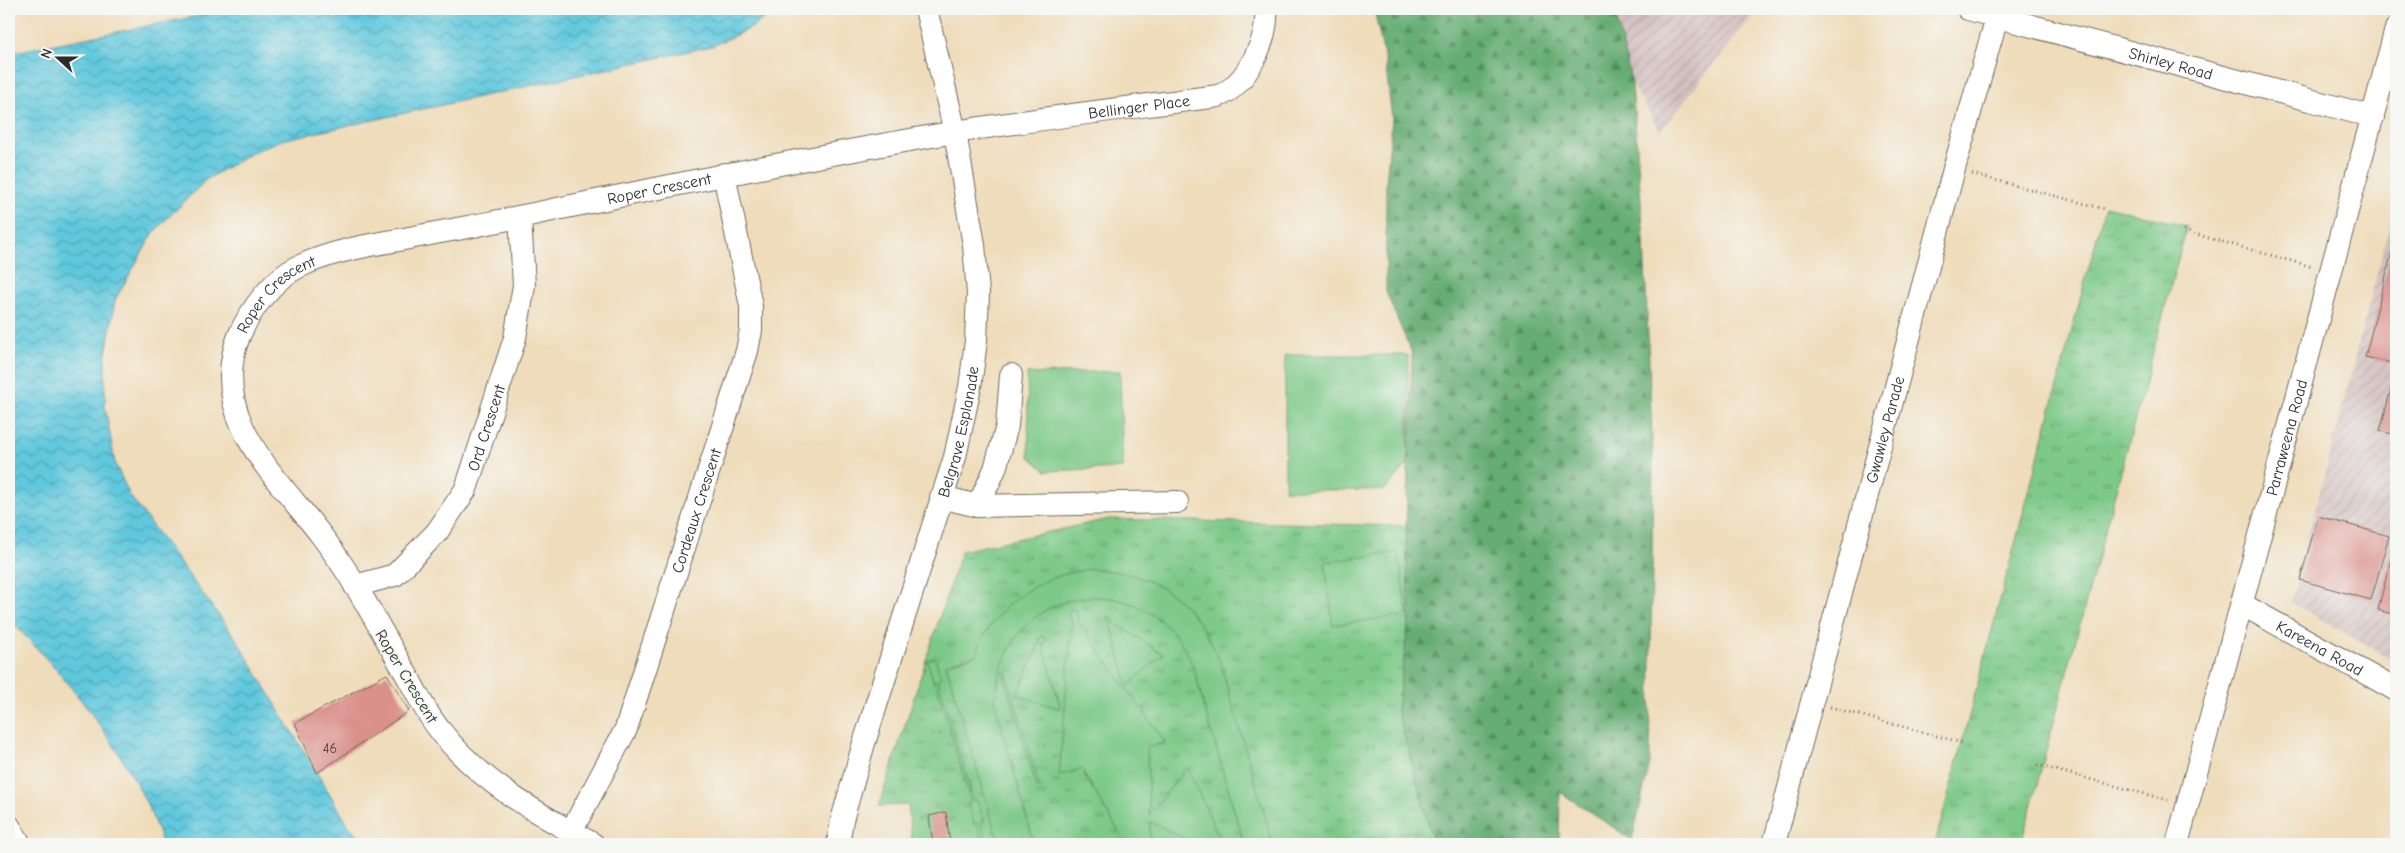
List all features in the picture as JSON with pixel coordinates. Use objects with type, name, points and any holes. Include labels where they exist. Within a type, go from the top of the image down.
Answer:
[{"type":"street","name":"Belgrave Esplanade","points":[[838,844],[842,820],[864,743],[954,457],[970,388],[977,322],[978,294],[974,245],[955,132],[926,9]]},
{"type":"street","name":"Bellinger Place","points":[[955,132],[1218,96],[1236,86],[1249,68],[1264,30],[1266,9]]},
{"type":"street","name":"Shirley Road","points":[[1968,9],[2373,117]]},
{"type":"street","name":"Gwawley Parade","points":[[1774,844],[1954,169],[1997,17]]},
{"type":"street","name":"Parraweena Road","points":[[2178,844],[2396,29]]},
{"type":"street","name":"Roper Crescent","points":[[593,844],[519,803],[490,781],[439,730],[336,554],[254,451],[240,425],[232,392],[233,364],[238,338],[252,312],[272,287],[295,268],[328,256],[366,246],[520,217],[724,174],[955,132]]},
{"type":"street","name":"Cordeaux Crescent","points":[[571,832],[626,729],[747,351],[751,330],[751,306],[724,174]]},
{"type":"street","name":"Ord Crescent","points":[[355,586],[395,575],[437,532],[466,489],[515,338],[524,285],[520,217]]},
{"type":"street","points":[[978,506],[995,469],[1007,426],[1011,375]]},
{"type":"street","points":[[941,497],[978,506],[1177,502]]},
{"type":"street","name":"Kareena Road","points":[[2243,605],[2396,690]]},
{"type":"street","points":[[9,826],[20,844]]},
{"type":"path","points":[[1954,169],[2105,209]]},
{"type":"path","points":[[2184,231],[2331,272]]},
{"type":"path","points":[[1812,702],[1963,742]]},
{"type":"path","points":[[2037,765],[2188,806]]},
{"type":"shaded area","points":[[1614,9],[1758,9],[1660,131],[1632,84]]},
{"type":"shaded area","points":[[2396,201],[2396,662],[2291,602]]},
{"type":"green space","points":[[1374,9],[1614,9],[1632,84],[1644,239],[1653,460],[1650,763],[1632,840],[1560,792],[1559,844],[1434,844],[1397,710],[1409,620],[1406,526],[1412,354],[1386,292],[1386,183],[1392,119],[1385,60]]},
{"type":"green space","points":[[2105,206],[2187,226],[2021,844],[1935,844]]},
{"type":"green space","points":[[1285,355],[1408,355],[1408,464],[1385,490],[1285,490]]},
{"type":"green space","points":[[1120,371],[1123,468],[1046,471],[1029,456],[1027,374]]},
{"type":"green space","points":[[1109,519],[1406,526],[1409,620],[1397,710],[1434,844],[912,844],[908,805],[879,806],[961,551]]},
{"type":"green space","points":[[1398,552],[1407,615],[1333,625],[1325,562]]},
{"type":"green space","points":[[1090,569],[1114,571],[1135,576],[1154,584],[1171,594],[1199,622],[1220,662],[1273,844],[1244,844],[1195,673],[1186,651],[1175,635],[1161,621],[1145,610],[1128,602],[1110,598],[1090,597],[1071,600],[1052,607],[1039,615],[1027,624],[1018,635],[1004,660],[995,703],[1034,844],[999,844],[946,664],[976,655],[994,621],[1006,607],[1020,596],[1053,578]]},
{"type":"green space","points":[[1071,609],[1075,610],[1078,621],[1141,709],[1145,708],[1145,714],[1165,742],[1147,748],[1149,815],[1187,767],[1222,844],[1197,844],[1150,822],[1150,844],[1126,844],[1081,769],[1059,776],[1072,622],[1068,613]]},
{"type":"green space","points":[[1109,617],[1113,618],[1113,622],[1163,654],[1128,686],[1111,623],[1107,621]]},
{"type":"green space","points":[[1043,636],[1046,640],[1043,644],[1061,709],[1017,695],[1040,643],[1039,638]]},
{"type":"green space","points":[[935,658],[941,677],[938,679],[974,801],[977,800],[984,821],[981,822],[987,844],[983,844],[977,823],[974,824],[968,803],[971,802],[935,680],[933,680],[927,660]]},
{"type":"green space","points":[[1003,672],[1006,672],[1040,787],[1037,788]]},
{"type":"green space","points":[[1414,831],[1416,844],[1336,844]]},
{"type":"water","points":[[234,9],[777,9],[751,28],[712,46],[282,140],[255,151],[207,179],[154,232],[115,300],[105,360],[105,406],[115,463],[130,496],[237,640],[349,826],[369,844],[163,844],[146,802],[133,777],[102,728],[67,682],[9,619],[9,53]]},
{"type":"building","points":[[2396,236],[2396,364],[2365,357]]},
{"type":"building","points":[[2396,370],[2396,435],[2380,431]]},
{"type":"building","points":[[2318,516],[2389,536],[2371,600],[2300,580]]},
{"type":"building","points":[[2396,539],[2396,615],[2378,610]]},
{"type":"building","points":[[387,674],[409,711],[317,773],[295,723]]},
{"type":"building","points":[[946,812],[950,844],[933,844],[929,816]]}]
